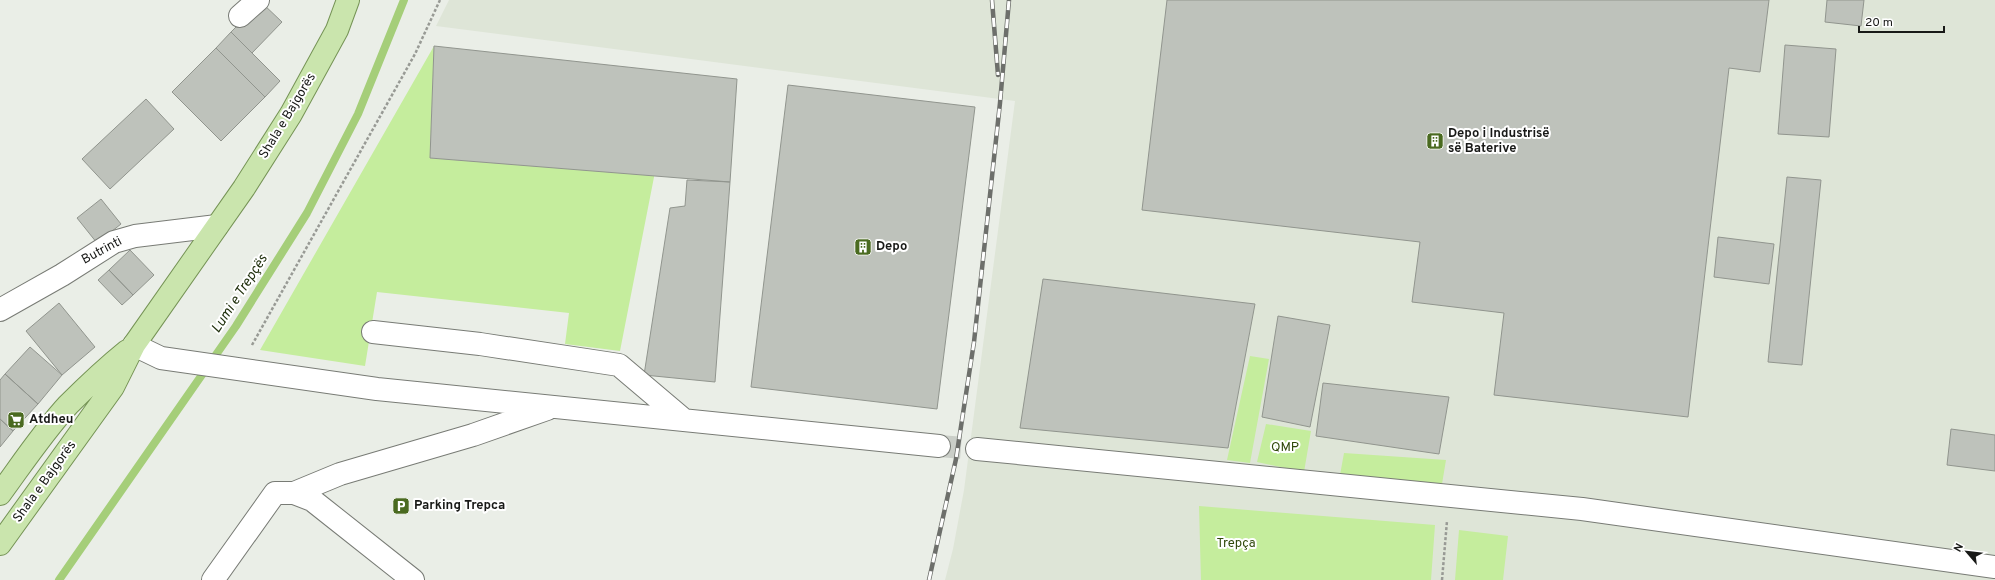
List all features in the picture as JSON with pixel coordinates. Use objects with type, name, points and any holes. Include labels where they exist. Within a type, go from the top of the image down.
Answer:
[{"type":"main road","name":"Shala e Bajgorës","points":[[0,544],[113,387],[134,345],[244,188],[291,114],[337,30],[348,0]]},
{"type":"main road","points":[[0,494],[67,406],[100,373],[134,345]]},
{"type":"street","points":[[240,16],[258,0]]},
{"type":"street","name":"Butrinti","points":[[0,310],[62,275],[114,242],[135,236],[217,226]]},
{"type":"street","points":[[373,332],[480,344],[619,365],[684,420]]},
{"type":"street","points":[[134,345],[161,358],[377,389],[939,446]]},
{"type":"street","points":[[294,494],[340,474],[473,436],[552,407]]},
{"type":"street","points":[[977,449],[1582,509],[1995,567]]},
{"type":"street","points":[[213,580],[275,494],[294,494],[312,500],[413,580]]},
{"type":"path","points":[[233,369],[415,54],[440,0]]},
{"type":"path","points":[[1442,580],[1449,496]]},
{"type":"shaded area","points":[[449,0],[1995,0],[1995,580],[945,580],[953,549],[964,490],[1015,101],[436,26]]},
{"type":"green space","points":[[434,46],[430,158],[655,172],[620,351],[565,344],[569,313],[377,292],[365,366],[260,350]]},
{"type":"green space","name":"QMP","points":[[1250,356],[1269,359],[1250,463],[1227,460]]},
{"type":"green space","name":"QMP","points":[[1266,424],[1311,431],[1304,472],[1257,462]]},
{"type":"green space","points":[[1344,453],[1446,460],[1442,484],[1340,475]]},
{"type":"green space","name":"Trepça","points":[[1199,506],[1435,525],[1431,580],[1201,580]]},
{"type":"green space","points":[[1459,530],[1508,536],[1503,580],[1455,580]]},
{"type":"building","name":"Depo i Industrisë së Baterive","points":[[1167,0],[1769,0],[1760,72],[1729,68],[1688,417],[1494,395],[1504,313],[1412,302],[1420,242],[1142,210]]},
{"type":"building","points":[[1827,0],[1864,0],[1861,26],[1825,22]]},
{"type":"building","points":[[261,2],[282,22],[252,53],[231,32]]},
{"type":"building","points":[[231,32],[280,81],[265,97],[216,48]]},
{"type":"building","points":[[1785,45],[1836,49],[1829,137],[1778,134]]},
{"type":"building","points":[[434,46],[737,79],[730,182],[430,158]]},
{"type":"building","points":[[216,48],[265,97],[221,141],[172,92]]},
{"type":"building","name":"Depo","points":[[788,85],[975,107],[937,409],[751,387]]},
{"type":"building","points":[[146,99],[174,129],[110,189],[82,159]]},
{"type":"building","points":[[1787,177],[1821,180],[1802,365],[1768,362]]},
{"type":"building","points":[[687,180],[730,182],[715,382],[644,375],[670,208],[685,206]]},
{"type":"building","points":[[101,199],[121,224],[97,243],[77,218]]},
{"type":"building","points":[[1718,237],[1774,244],[1769,284],[1714,277]]},
{"type":"building","points":[[130,250],[154,275],[133,295],[109,270]]},
{"type":"building","points":[[109,270],[133,295],[122,305],[98,280]]},
{"type":"building","points":[[1043,279],[1255,304],[1228,448],[1020,428]]},
{"type":"building","points":[[59,303],[95,347],[62,375],[26,331]]},
{"type":"building","name":"QMP","points":[[1278,316],[1330,325],[1310,427],[1262,417]]},
{"type":"building","points":[[30,347],[62,375],[38,404],[5,374]]},
{"type":"building","points":[[5,374],[38,404],[13,431],[0,419],[0,380]]},
{"type":"building","points":[[1323,383],[1449,397],[1439,454],[1316,436]]},
{"type":"building","points":[[0,419],[13,431],[0,447]]},
{"type":"building","points":[[1951,429],[1995,435],[1995,471],[1947,465]]},
{"type":"waterway","name":"Lumi e Trepçës","points":[[59,580],[236,326],[307,213],[358,114],[404,0]]},
{"type":"tunnel","points":[[939,446],[977,449]]},
{"type":"railway","points":[[992,0],[998,75]]},
{"type":"railway","points":[[929,580],[956,459],[974,342],[1000,103],[1009,0]]},
{"type":"place","name":"Depo i Industrisë së Baterive","points":[[1435,141]]},
{"type":"place","name":"Depo","points":[[863,247]]},
{"type":"place","name":"Atdheu","points":[[16,420]]},
{"type":"place","name":"Parking Trepca","points":[[401,506]]}]
